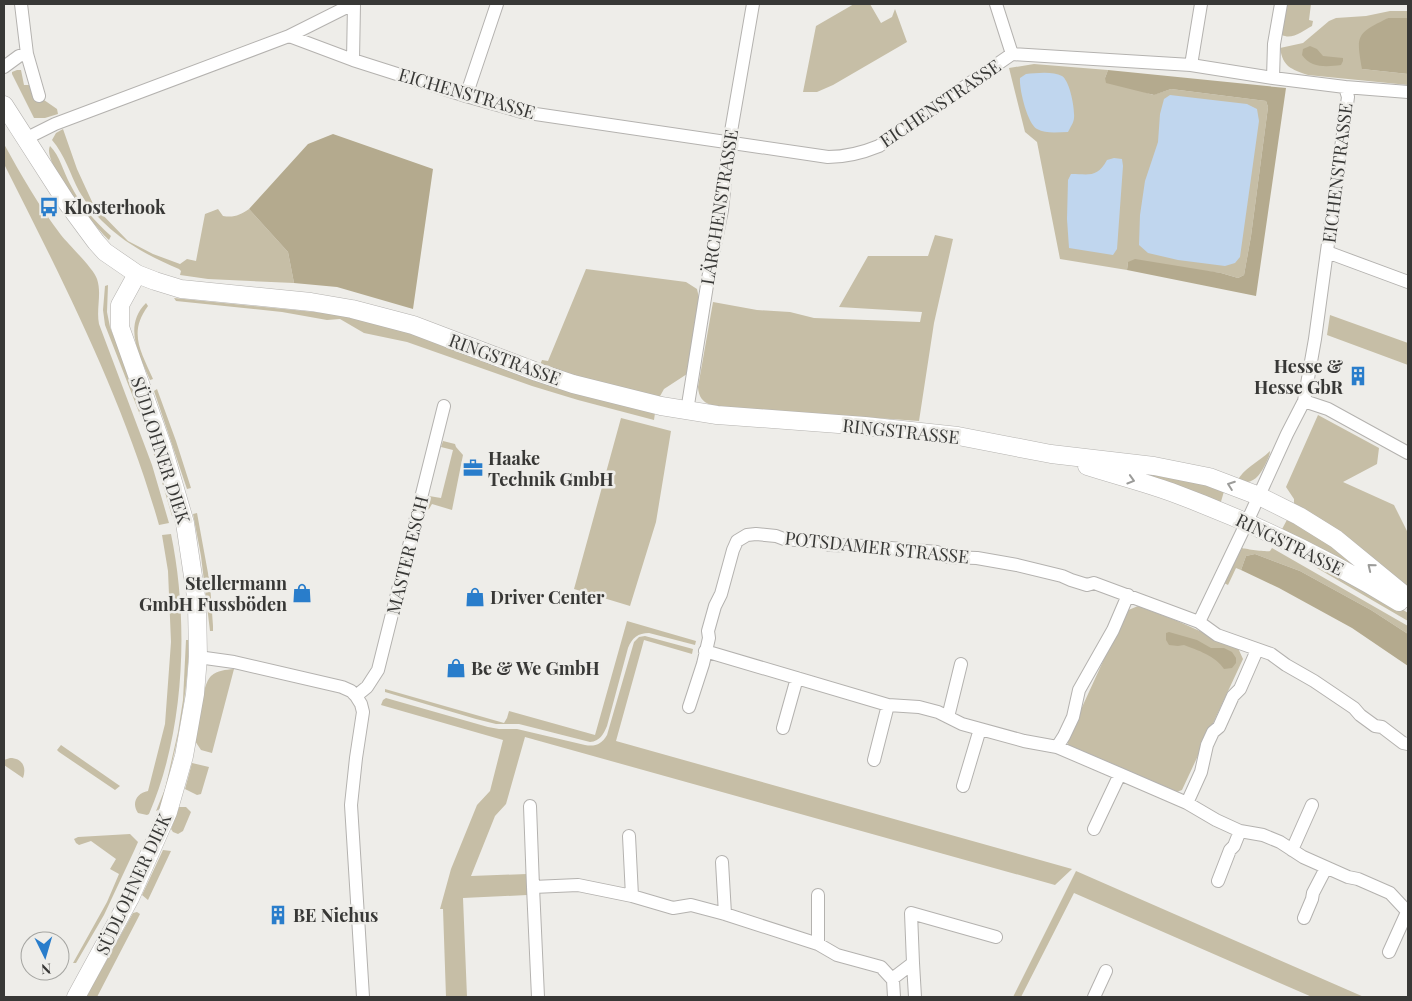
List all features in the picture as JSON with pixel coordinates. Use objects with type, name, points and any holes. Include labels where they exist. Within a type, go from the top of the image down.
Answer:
[{"type":"main road","name":"RINGSTRASSE","points":[[4,105],[65,200],[96,242],[105,252],[136,274],[155,282],[181,289],[311,302],[352,309],[413,325],[573,384],[631,400],[687,411],[958,436],[1051,454],[1154,466],[1209,477],[1259,496],[1300,516],[1336,539],[1408,598]]},
{"type":"main road","name":"SÜDLOHNER DIEK","points":[[76,997],[130,898],[168,812],[192,719],[198,657],[197,603],[185,523],[163,448],[120,327],[120,305],[136,274]]},
{"type":"main road","name":"RINGSTRASSE","points":[[1051,454],[1168,491],[1247,522],[1357,576],[1408,607]]},
{"type":"street","points":[[20,4],[28,54],[39,96]]},
{"type":"street","points":[[26,138],[55,124],[289,36],[353,4],[353,60]]},
{"type":"street","points":[[466,96],[497,4]]},
{"type":"street","name":"LÄRCHENSTRASSE","points":[[687,411],[708,279],[722,210],[730,143],[753,4]]},
{"type":"street","points":[[996,4],[1012,54]]},
{"type":"street","points":[[1191,65],[1201,4]]},
{"type":"street","points":[[1273,78],[1274,44],[1281,4]]},
{"type":"street","name":"EICHENSTRASSE","points":[[289,36],[353,60],[522,112],[828,157],[846,157],[880,146],[1012,54],[1191,65],[1345,87],[1348,97],[1304,401],[1199,622]]},
{"type":"street","points":[[4,67],[19,56],[28,54]]},
{"type":"street","points":[[1345,87],[1408,92]]},
{"type":"street","points":[[1327,252],[1408,282]]},
{"type":"street","points":[[1304,401],[1328,409],[1408,453]]},
{"type":"street","name":"MASTER ESCH","points":[[356,696],[367,686],[378,670],[444,406]]},
{"type":"street","name":"POTSDAMER STRASSE","points":[[689,707],[695,685],[699,680],[709,638],[708,631],[715,606],[721,594],[733,550],[737,541],[747,535],[756,534],[830,545],[937,552],[948,557],[976,558],[1044,572],[1087,585],[1094,583],[1199,622],[1217,634],[1279,658],[1286,665],[1354,708],[1375,726],[1382,727],[1403,743],[1408,744]]},
{"type":"street","points":[[1057,747],[1073,717],[1079,690],[1113,630],[1128,595]]},
{"type":"street","points":[[1187,802],[1202,772],[1207,745],[1213,732],[1219,727],[1233,696],[1240,689],[1257,650]]},
{"type":"street","points":[[705,651],[888,705],[919,707],[938,712],[962,724],[1024,741],[1057,747],[1187,802],[1216,820],[1240,831],[1263,834],[1280,842],[1303,858],[1390,893],[1408,910],[1389,952]]},
{"type":"street","points":[[198,657],[234,662],[342,687],[351,691],[356,696],[363,712],[351,805],[363,997]]},
{"type":"street","points":[[948,717],[961,664]]},
{"type":"street","points":[[783,728],[796,678]]},
{"type":"street","points":[[874,760],[888,705]]},
{"type":"street","points":[[964,786],[980,729]]},
{"type":"street","points":[[1094,829],[1120,774]]},
{"type":"street","points":[[1292,850],[1312,805]]},
{"type":"street","points":[[530,806],[538,997]]},
{"type":"street","points":[[1218,880],[1240,831]]},
{"type":"street","points":[[629,836],[632,896]]},
{"type":"street","points":[[722,862],[725,914]]},
{"type":"street","points":[[1304,918],[1313,893],[1326,868]]},
{"type":"street","points":[[533,887],[578,885],[632,896],[673,908],[691,905],[725,914],[818,944],[837,955],[881,967],[894,980],[894,997]]},
{"type":"street","points":[[818,895],[818,944]]},
{"type":"street","points":[[915,997],[911,913],[996,937]]},
{"type":"street","points":[[892,979],[913,963]]},
{"type":"street","points":[[1094,997],[1106,971]]},
{"type":"shaded area","points":[[854,4],[870,4],[881,23],[892,17],[895,9],[907,42],[833,85],[817,92],[803,92],[816,26]]},
{"type":"shaded area","points":[[1286,4],[1311,4],[1309,20],[1313,21],[1312,26],[1294,36],[1282,35]]},
{"type":"shaded area","points":[[1390,11],[1408,11],[1408,18],[1388,18],[1362,69],[1408,74],[1408,85],[1308,75],[1292,69],[1283,59],[1280,48],[1303,43],[1329,21],[1336,18],[1366,16]]},
{"type":"shaded area","points":[[1388,18],[1408,18],[1408,74],[1362,69],[1359,49],[1361,37],[1364,32]]},
{"type":"shaded area","points":[[1310,46],[1317,49],[1323,56],[1343,58],[1341,65],[1324,66],[1310,62],[1302,55],[1303,49]]},
{"type":"shaded area","points":[[1034,64],[1108,70],[1105,78],[1153,95],[1171,89],[1266,101],[1268,107],[1244,275],[1238,278],[1221,273],[1128,262],[1127,270],[1060,259],[1037,142],[1025,132],[1009,68]]},
{"type":"shaded area","points":[[21,70],[24,85],[31,85],[44,100],[57,109],[58,114],[45,118],[34,118],[12,74],[12,72]]},
{"type":"shaded area","points":[[1108,70],[1286,88],[1256,296],[1127,270],[1128,262],[1135,259],[1221,273],[1238,278],[1244,275],[1268,107],[1266,101],[1171,89],[1154,95],[1106,83],[1105,78]]},
{"type":"shaded area","points":[[63,129],[77,169],[94,206],[128,241],[153,254],[180,264],[187,259],[196,261],[205,214],[218,209],[223,216],[227,217],[240,214],[249,209],[288,252],[294,283],[208,279],[180,275],[181,271],[179,269],[135,247],[99,217],[79,191],[64,158],[52,140],[56,133]]},
{"type":"shaded area","points":[[333,134],[433,169],[413,309],[337,287],[294,283],[288,252],[249,209],[308,144]]},
{"type":"shaded area","points":[[4,144],[45,213],[97,279],[99,290],[99,324],[152,465],[169,523],[159,525],[128,431],[110,386],[48,252],[4,164]]},
{"type":"shaded area","points":[[50,146],[59,159],[78,198],[93,218],[111,236],[109,240],[82,209],[61,179],[49,154]]},
{"type":"shaded area","points":[[935,235],[953,239],[934,323],[919,421],[720,407],[709,404],[701,398],[698,387],[713,302],[757,310],[790,312],[814,318],[920,322],[922,312],[839,307],[868,256],[928,256]]},
{"type":"shaded area","points":[[586,269],[686,282],[697,289],[699,298],[687,374],[664,389],[659,398],[619,389],[540,365],[542,360],[548,361]]},
{"type":"shaded area","points":[[108,285],[107,312],[110,327],[136,392],[175,516],[172,516],[149,438],[105,325],[103,310],[105,286]]},
{"type":"shaded area","points":[[174,298],[345,315],[401,330],[655,413],[654,420],[532,386],[407,342],[364,333],[340,319],[327,320],[282,312],[176,301]]},
{"type":"shaded area","points":[[146,303],[148,306],[139,325],[138,342],[153,379],[150,380],[138,351],[134,331],[135,321]]},
{"type":"shaded area","points":[[1330,315],[1408,343],[1408,365],[1327,335]]},
{"type":"shaded area","points":[[157,389],[191,488],[187,489],[154,391]]},
{"type":"shaded area","points":[[1318,415],[1379,448],[1377,464],[1343,482],[1394,505],[1408,533],[1408,593],[1294,505],[1294,499],[1286,487]]},
{"type":"shaded area","points":[[621,418],[671,431],[656,522],[630,606],[574,589]]},
{"type":"shaded area","points":[[443,441],[455,444],[463,455],[452,510],[432,504],[426,510],[429,496],[441,498],[453,450],[441,447]]},
{"type":"shaded area","points":[[1270,451],[1265,465],[1257,477],[1247,482],[1237,482],[1247,469]]},
{"type":"shaded area","points":[[1136,469],[1225,488],[1220,505],[1137,476]]},
{"type":"shaded area","points":[[197,513],[210,584],[213,631],[210,631],[201,556],[193,514]]},
{"type":"shaded area","points":[[1289,516],[1326,537],[1363,571],[1281,531]]},
{"type":"shaded area","points":[[171,534],[177,568],[180,603],[180,676],[177,712],[161,782],[147,815],[138,813],[135,802],[138,796],[148,791],[165,724],[171,642],[168,571],[162,535]]},
{"type":"shaded area","points":[[1274,543],[1389,601],[1408,613],[1408,621]]},
{"type":"shaded area","points":[[1242,548],[1270,551],[1272,548],[1408,626],[1408,634],[1371,610],[1300,571],[1255,554],[1246,556],[1241,570],[1236,568],[1228,585],[1222,582]]},
{"type":"shaded area","points":[[1255,554],[1300,571],[1371,610],[1408,634],[1408,666],[1352,628],[1279,588],[1241,570],[1246,556]]},
{"type":"shaded area","points":[[1138,606],[1238,648],[1243,659],[1182,790],[1174,793],[1069,748],[1067,740],[1126,611]]},
{"type":"shaded area","points":[[627,621],[696,641],[695,645],[649,633],[639,635],[631,641],[607,726],[601,737],[590,742],[519,724],[496,724],[385,692],[385,689],[504,723],[509,711],[595,735]]},
{"type":"shaded area","points":[[1169,632],[1197,640],[1211,648],[1224,648],[1232,652],[1236,658],[1236,663],[1232,668],[1224,669],[1216,660],[1200,651],[1184,645],[1169,645],[1166,640],[1166,633]]},
{"type":"shaded area","points":[[645,636],[693,649],[692,654],[644,640],[616,741],[1072,869],[1055,885],[525,737],[506,804],[495,816],[471,876],[527,874],[527,895],[463,898],[467,997],[446,997],[443,909],[440,909],[451,869],[477,805],[490,791],[503,740],[381,705],[383,700],[386,698],[488,727],[517,729],[592,746],[603,741],[607,735],[634,642],[639,637]]},
{"type":"shaded area","points":[[186,640],[189,640],[184,705],[171,767],[160,809],[156,811],[165,789],[178,732],[183,700]]},
{"type":"shaded area","points":[[234,669],[212,753],[201,750],[195,741],[205,688],[211,676],[222,671]]},
{"type":"shaded area","points":[[61,745],[120,786],[115,790],[59,752],[57,750]]},
{"type":"shaded area","points":[[14,758],[23,764],[23,778],[4,765],[4,760]]},
{"type":"shaded area","points":[[192,763],[209,767],[201,794],[197,795],[185,789]]},
{"type":"shaded area","points":[[179,807],[186,807],[191,812],[183,831],[178,834],[171,829]]},
{"type":"shaded area","points":[[130,834],[138,842],[104,915],[76,963],[73,963],[107,902],[119,874],[110,869],[116,859],[91,841],[79,845],[74,839],[78,837]]},
{"type":"shaded area","points":[[163,850],[171,851],[148,900],[142,895]]},
{"type":"shaded area","points":[[1076,871],[1364,997],[1312,997],[1074,893],[1021,997],[1013,997]]},
{"type":"shaded area","points":[[137,912],[140,914],[97,997],[86,997],[133,913]]},
{"type":"water","points":[[1054,73],[1065,79],[1073,102],[1074,114],[1068,132],[1044,132],[1033,125],[1024,105],[1021,89],[1020,78],[1026,74]]},
{"type":"water","points":[[1170,95],[1247,104],[1257,109],[1259,121],[1240,257],[1235,263],[1225,266],[1178,260],[1148,253],[1139,245],[1140,215],[1145,181],[1158,142],[1160,114],[1164,99]]},
{"type":"water","points":[[1114,158],[1122,159],[1123,166],[1117,249],[1113,255],[1069,248],[1067,219],[1068,180],[1071,174],[1092,174],[1100,170],[1107,160]]},
{"type":"place","name":"Klosterhook","points":[[49,207]]},
{"type":"place","name":"Hesse & Hesse GbR","points":[[1358,376]]},
{"type":"place","name":"Haake Technik GmbH","points":[[473,468]]},
{"type":"place","name":"Stellermann GmbH Fussböden","points":[[302,593]]},
{"type":"place","name":"Driver Center","points":[[475,597]]},
{"type":"place","name":"Be & We GmbH","points":[[456,668]]},
{"type":"place","name":"BE Niehus","points":[[278,915]]}]
